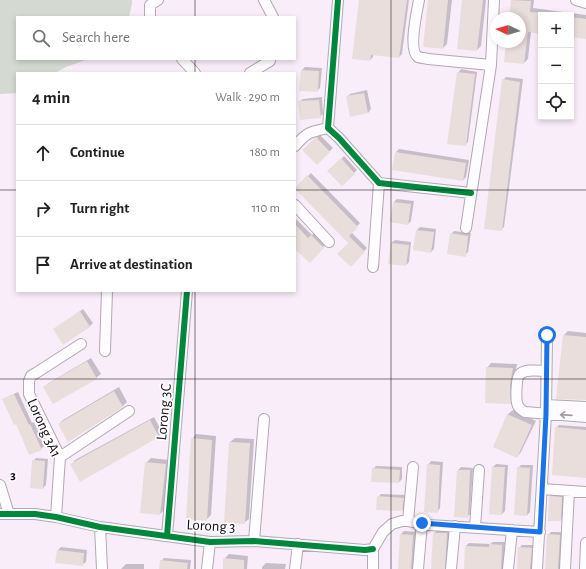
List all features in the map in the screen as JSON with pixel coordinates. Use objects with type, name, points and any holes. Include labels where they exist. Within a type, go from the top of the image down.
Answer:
[{"type":"street","points":[[150,16],[150,5],[158,0]]},
{"type":"street","points":[[264,0],[272,16]]},
{"type":"street","points":[[328,128],[338,0]]},
{"type":"street","points":[[419,0],[413,43],[414,52],[418,57],[491,65]]},
{"type":"street","points":[[466,228],[470,193],[491,65],[494,0]]},
{"type":"street","points":[[576,0],[586,3]]},
{"type":"street","points":[[183,60],[194,72]]},
{"type":"street","points":[[252,72],[270,60]]},
{"type":"street","points":[[296,145],[311,131],[328,128]]},
{"type":"street","points":[[328,128],[339,138],[379,183],[470,193]]},
{"type":"street","points":[[374,268],[379,183]]},
{"type":"street","points":[[296,206],[329,242]]},
{"type":"street","points":[[105,350],[107,292]]},
{"type":"street","name":"Lorong 3C","points":[[167,536],[187,292]]},
{"type":"street","points":[[537,569],[546,409],[547,335]]},
{"type":"street","name":"Lorong 3A1","points":[[56,517],[60,457],[29,394],[28,381],[31,376],[81,344]]},
{"type":"street","points":[[546,371],[526,371],[520,375],[517,382],[517,404],[520,410],[525,412],[546,409],[586,407]]},
{"type":"street","points":[[546,409],[586,417]]},
{"type":"street","points":[[60,457],[129,411]]},
{"type":"street","points":[[254,541],[264,419]]},
{"type":"street","points":[[408,521],[413,467]]},
{"type":"street","points":[[476,528],[479,470]]},
{"type":"street","points":[[0,485],[4,514]]},
{"type":"street","points":[[542,489],[586,492]]},
{"type":"street","points":[[565,569],[569,491]]},
{"type":"street","name":"Lorong 3","points":[[4,514],[35,514],[100,527],[210,542],[254,541],[365,550],[373,549]]},
{"type":"street","points":[[372,569],[373,549],[383,532],[392,524],[408,521],[476,528],[540,532]]},
{"type":"street","points":[[418,569],[422,523]]},
{"type":"street","points":[[451,569],[455,526]]},
{"type":"street","points":[[100,527],[102,569]]},
{"type":"street","points":[[508,569],[512,530]]},
{"type":"street","points":[[207,569],[210,542]]},
{"type":"street","points":[[584,569],[586,543]]},
{"type":"street","points":[[296,569],[298,544]]},
{"type":"shaded area","points":[[0,0],[132,0],[129,16],[16,16],[16,60],[85,60],[57,72],[16,72],[16,93],[0,94]]},
{"type":"building","points":[[359,0],[407,0],[399,58],[371,55],[370,61],[352,59]]},
{"type":"building","points":[[428,0],[448,0],[443,49],[423,47]]},
{"type":"building","points":[[462,0],[483,0],[477,51],[457,49]]},
{"type":"building","points":[[511,0],[531,1],[530,12],[538,13],[538,34],[528,32],[526,48],[526,12],[510,12]]},
{"type":"building","points":[[574,17],[586,19],[586,39],[574,37]]},
{"type":"building","points":[[505,48],[526,48],[524,64],[504,62]]},
{"type":"building","points":[[301,70],[319,71],[318,92],[299,91]]},
{"type":"building","points":[[457,72],[475,74],[466,146],[447,144]]},
{"type":"building","points":[[502,79],[520,82],[502,231],[484,229]]},
{"type":"building","points":[[364,93],[368,113],[350,117],[346,96]]},
{"type":"building","points":[[319,100],[321,118],[300,120],[298,101]]},
{"type":"building","points":[[316,137],[330,152],[317,165],[302,150]]},
{"type":"building","points":[[395,152],[466,163],[463,181],[392,170]]},
{"type":"building","points":[[341,158],[355,174],[342,186],[327,171]]},
{"type":"building","points":[[307,175],[358,227],[349,236],[365,252],[351,267],[337,254],[348,243],[296,190],[296,187]]},
{"type":"building","points":[[393,202],[411,204],[408,225],[390,222]]},
{"type":"building","points":[[296,225],[308,238],[311,235],[324,248],[310,263],[296,250]]},
{"type":"building","points":[[416,230],[434,232],[431,253],[413,250]]},
{"type":"building","points":[[450,233],[468,236],[466,257],[447,254]]},
{"type":"building","points":[[391,243],[409,245],[406,266],[388,264]]},
{"type":"building","points":[[80,311],[90,327],[63,345],[53,329]]},
{"type":"building","points":[[563,335],[586,337],[586,400],[556,399]]},
{"type":"building","points":[[87,361],[97,379],[53,404],[43,387]]},
{"type":"building","points":[[486,367],[513,368],[510,384],[511,404],[485,403]]},
{"type":"building","points":[[114,391],[123,407],[68,442],[58,424]]},
{"type":"building","points":[[14,394],[42,450],[29,455],[16,424],[14,425],[2,399]]},
{"type":"building","points":[[507,414],[532,425],[517,458],[493,447]]},
{"type":"building","points":[[150,420],[159,437],[80,482],[70,464]]},
{"type":"building","points":[[555,427],[586,430],[586,478],[552,475]]},
{"type":"building","points":[[191,438],[212,440],[207,521],[186,519]]},
{"type":"building","points":[[229,442],[250,443],[245,524],[224,523]]},
{"type":"building","points":[[32,460],[45,461],[43,489],[30,488]]},
{"type":"building","points":[[145,462],[166,464],[160,515],[140,513]]},
{"type":"building","points":[[427,464],[440,465],[438,513],[424,512]]},
{"type":"building","points":[[492,467],[505,467],[502,515],[489,514]]},
{"type":"building","points":[[517,467],[530,468],[527,516],[514,515]]},
{"type":"building","points":[[372,468],[400,470],[399,483],[371,482]]},
{"type":"building","points":[[457,470],[470,470],[468,518],[454,517]]},
{"type":"building","points":[[377,496],[404,498],[402,511],[376,510]]},
{"type":"building","points":[[549,496],[562,497],[561,521],[548,521]]},
{"type":"building","points":[[433,533],[447,533],[445,569],[431,569]]},
{"type":"building","points":[[400,534],[413,535],[411,569],[398,569]]},
{"type":"building","points":[[547,534],[560,535],[558,569],[545,569]]},
{"type":"building","points":[[489,544],[502,545],[501,569],[464,569],[465,546],[489,547]]},
{"type":"building","points":[[518,547],[532,548],[530,569],[517,569]]},
{"type":"building","points":[[57,550],[84,553],[83,566],[55,563]]},
{"type":"building","points":[[223,558],[244,560],[244,569],[223,569]]},
{"type":"building","points":[[160,560],[188,563],[187,569],[159,569]]},
{"type":"cycle path","points":[[338,0],[328,128],[339,138],[379,183],[471,193]]},
{"type":"cycle path","points":[[167,536],[187,292]]},
{"type":"cycle path","points":[[0,514],[35,514],[100,527],[210,542],[254,541],[365,550],[373,549]]},
{"type":"route","points":[[422,523],[429,525],[540,532],[546,414],[547,335]]}]
